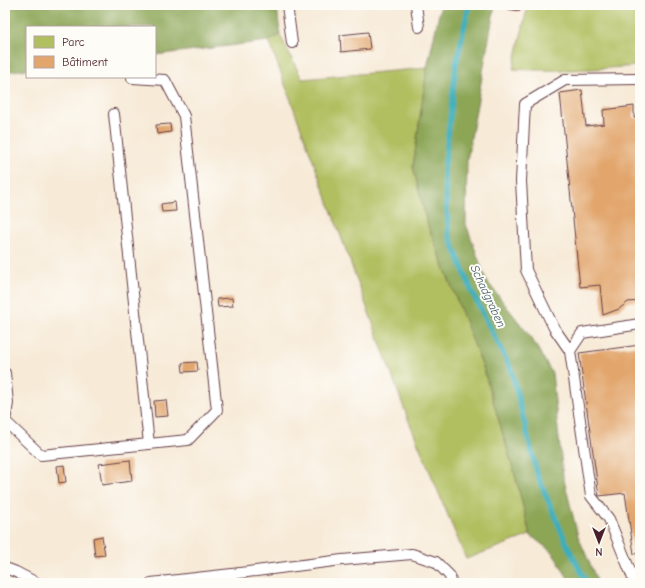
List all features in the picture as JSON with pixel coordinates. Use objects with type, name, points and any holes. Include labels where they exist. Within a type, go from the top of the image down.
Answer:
[{"type":"lane","points":[[287,5],[292,43]]},
{"type":"lane","points":[[416,5],[419,28]]},
{"type":"lane","points":[[5,373],[8,403],[5,421],[41,455],[188,440],[217,410],[184,116],[165,80],[132,78]]},
{"type":"lane","points":[[637,583],[633,578],[609,519],[591,496],[570,351],[554,328],[526,270],[521,180],[525,104],[565,80],[640,79]]},
{"type":"lane","points":[[114,114],[149,444]]},
{"type":"lane","points":[[570,351],[582,333],[640,324]]},
{"type":"lane","points":[[151,583],[232,579],[342,560],[412,554],[436,562],[450,576],[451,583]]},
{"type":"lane","points":[[5,568],[37,583]]},
{"type":"green space","points":[[5,5],[277,5],[280,35],[269,41],[156,55],[156,26],[26,26],[26,69],[5,72]]},
{"type":"green space","points":[[441,5],[495,5],[467,160],[466,224],[486,280],[532,339],[552,373],[563,476],[578,536],[598,583],[571,583],[552,552],[530,535],[517,482],[483,367],[427,223],[413,167],[427,68]]},
{"type":"green space","points":[[528,5],[640,5],[640,64],[637,66],[575,70],[513,69]]},
{"type":"green space","points":[[280,35],[302,79],[427,68],[413,167],[427,223],[483,367],[517,482],[530,535],[466,559],[408,419],[269,41]]},
{"type":"building","points":[[508,5],[522,5],[520,11],[507,9]]},
{"type":"building","points":[[368,32],[370,49],[341,52],[340,35]]},
{"type":"building","points":[[582,90],[586,126],[604,124],[603,110],[634,106],[634,118],[640,118],[640,301],[628,302],[619,309],[603,315],[600,285],[580,287],[560,93]]},
{"type":"building","points":[[170,124],[171,132],[157,134],[156,125]]},
{"type":"building","points":[[175,202],[176,211],[162,212],[161,204]]},
{"type":"building","points":[[232,298],[233,306],[218,307],[217,299]]},
{"type":"building","points":[[640,345],[640,553],[634,554],[625,493],[599,496],[579,353]]},
{"type":"building","points":[[197,362],[198,371],[183,372],[182,363]]},
{"type":"building","points":[[166,400],[168,416],[155,417],[154,401]]},
{"type":"building","points":[[130,460],[132,481],[102,485],[99,464]]},
{"type":"building","points":[[64,465],[66,482],[59,483],[57,466]]},
{"type":"building","points":[[102,536],[105,555],[95,556],[93,538]]},
{"type":"waterway","name":"Schadgraben","points":[[469,5],[456,65],[444,171],[449,235],[472,292],[511,369],[538,477],[568,547],[587,583]]}]
